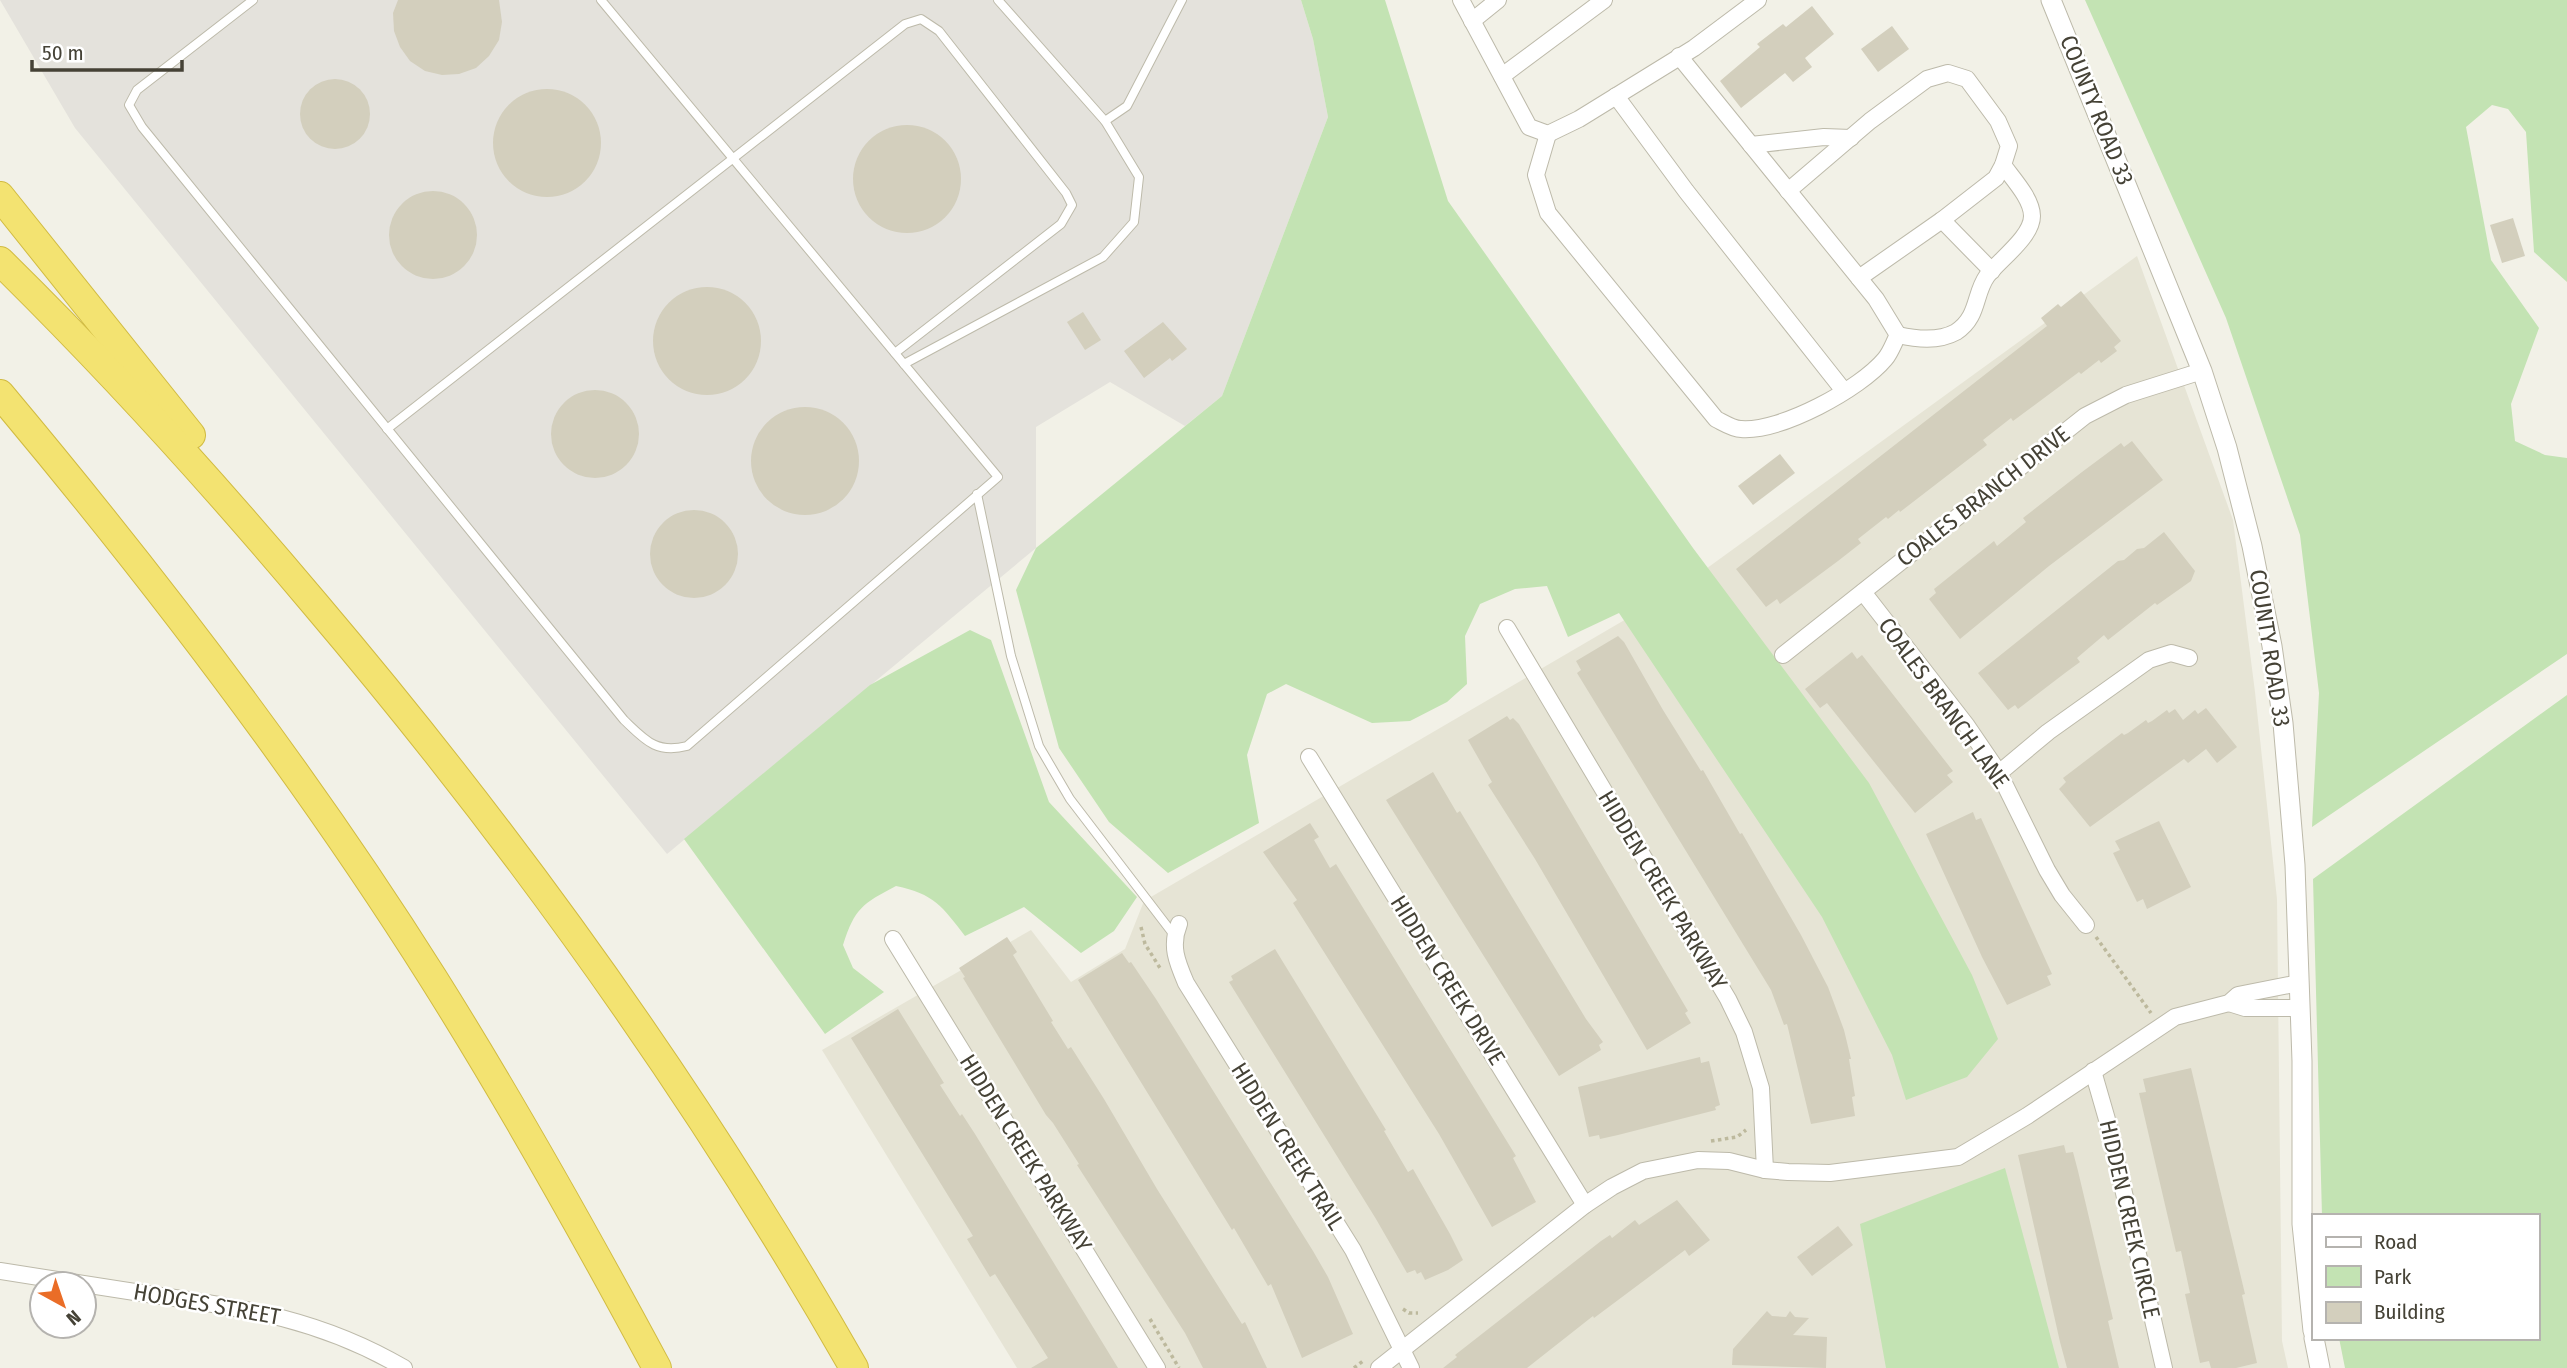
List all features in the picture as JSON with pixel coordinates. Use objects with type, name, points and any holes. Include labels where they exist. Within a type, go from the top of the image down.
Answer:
[{"type":"highway","points":[[0,196],[316,592],[516,853],[594,960],[759,1209],[854,1368]]},
{"type":"highway","points":[[0,261],[182,450],[398,702]]},
{"type":"highway","points":[[0,394],[68,475],[205,650],[354,858],[432,977],[542,1158],[657,1368]]},
{"type":"street","points":[[1461,0],[1529,127],[1548,134],[1578,119],[1714,35],[1758,0]]},
{"type":"street","points":[[1472,22],[1498,0]]},
{"type":"street","points":[[1502,76],[1604,0]]},
{"type":"street","name":"COUNTY ROAD 33","points":[[2051,0],[2202,371],[2231,460],[2272,646],[2290,792],[2297,893],[2302,1224],[2312,1321]]},
{"type":"street","points":[[1679,56],[1876,299],[1898,335],[1923,340],[1954,333],[1969,320],[1986,278],[2030,228],[2033,214],[2027,199],[2003,165]]},
{"type":"street","points":[[1788,191],[1927,79],[1948,73],[1967,79],[1998,121],[2009,146],[1996,178],[1859,278]]},
{"type":"street","points":[[1616,96],[1686,191],[1844,391]]},
{"type":"street","points":[[1548,134],[1536,175],[1548,213],[1716,419],[1740,429],[1770,427],[1816,410],[1886,358],[1898,335]]},
{"type":"street","points":[[1751,145],[1824,137],[1851,138]]},
{"type":"street","points":[[1942,220],[1992,271]]},
{"type":"street","name":"COALES BRANCH DRIVE","points":[[1783,655],[2085,416],[2126,394],[2202,371]]},
{"type":"street","name":"COALES BRANCH LANE","points":[[1863,592],[1967,726],[1999,773],[2047,870],[2062,895],[2086,925]]},
{"type":"street","name":"HIDDEN CREEK PARKWAY","points":[[1507,628],[1728,999],[1744,1031],[1761,1088],[1765,1170]]},
{"type":"street","points":[[1999,773],[2048,732],[2148,660],[2171,653],[2189,658]]},
{"type":"street","name":"HIDDEN CREEK DRIVE","points":[[1308,757],[1585,1205]]},
{"type":"street","name":"HIDDEN CREEK TRAIL","points":[[1177,930],[1177,962],[1186,983],[1353,1251],[1411,1368]]},
{"type":"street","name":"HIDDEN CREEK PARKWAY","points":[[893,939],[1157,1368]]},
{"type":"street","points":[[1379,1368],[1585,1205],[1643,1171],[1698,1160],[1718,1160],[1765,1170],[1830,1173],[1958,1157],[2027,1116],[2175,1017],[2229,1003],[2238,995],[2299,983]]},
{"type":"street","points":[[2229,1003],[2245,1009],[2300,1008]]},
{"type":"street","name":"HIDDEN CREEK CIRCLE","points":[[2094,1071],[2164,1368]]},
{"type":"street","name":"HODGES STREET","points":[[0,1270],[253,1310],[333,1332],[373,1349],[404,1368]]},
{"type":"street","points":[[2314,1340],[2320,1368]]},
{"type":"lane","points":[[253,0],[137,90],[129,105],[142,127],[624,720],[648,743],[674,749],[687,746],[998,477],[601,0]]},
{"type":"lane","points":[[904,364],[1103,257],[1134,222],[1139,177],[1105,121],[998,0]]},
{"type":"lane","points":[[1105,121],[1127,106],[1182,0]]},
{"type":"lane","points":[[387,429],[905,24],[921,19],[939,31],[1066,192],[1072,205],[1060,224],[895,354]]},
{"type":"lane","points":[[977,494],[1011,656],[1039,746],[1070,799],[1177,930]]},
{"type":"path","points":[[2086,925],[2142,998],[2159,1027]]},
{"type":"path","points":[[1702,1142],[1737,1137],[1749,1124]]},
{"type":"path","points":[[1399,1305],[1409,1313],[1425,1311]]},
{"type":"shaded area","points":[[0,0],[1301,0],[1313,39],[1328,117],[1222,396],[1185,426],[1110,382],[1036,427],[1036,548],[667,854],[75,128]]},
{"type":"shaded area","points":[[2137,256],[2233,520],[2277,899],[2282,1341],[2288,1368],[1017,1368],[822,1050],[1031,930],[1071,982],[1125,949],[1144,901],[1681,587]]},
{"type":"green space","points":[[1301,0],[1385,0],[1448,201],[1693,548],[1869,783],[1972,975],[1998,1039],[1967,1077],[1906,1100],[1892,1055],[1822,917],[1619,613],[1568,637],[1547,586],[1515,589],[1480,604],[1465,636],[1467,684],[1447,702],[1410,721],[1372,723],[1286,684],[1267,694],[1247,755],[1259,823],[1168,873],[1109,822],[1059,748],[1016,590],[1036,548],[1222,396],[1328,117],[1313,39]]},
{"type":"green space","points":[[2085,0],[2567,0],[2567,282],[2534,252],[2526,132],[2508,109],[2492,105],[2466,127],[2491,260],[2539,328],[2511,404],[2515,441],[2545,455],[2567,458],[2567,654],[2312,827],[2319,693],[2300,535],[2226,318]]},
{"type":"green space","points":[[970,630],[991,640],[1049,802],[1137,897],[1114,931],[1081,953],[1024,907],[965,936],[950,917],[928,897],[896,886],[861,908],[843,945],[853,968],[884,992],[825,1034],[684,839],[870,685]]},
{"type":"green space","points":[[2567,695],[2567,1368],[2345,1368],[2339,1340],[2539,1340],[2539,1214],[2322,1214],[2313,879]]},
{"type":"green space","points":[[2005,1168],[2059,1368],[1886,1368],[1860,1224]]},
{"type":"building","points":[[398,0],[499,0],[502,22],[499,40],[489,56],[476,68],[459,74],[442,75],[425,71],[410,61],[400,47],[394,31],[393,13]]},
{"type":"building","points":[[1812,6],[1834,34],[1805,58],[1812,67],[1793,82],[1785,73],[1741,108],[1720,81],[1760,47],[1757,44],[1783,24],[1786,27]]},
{"type":"building","points":[[1892,26],[1909,49],[1878,72],[1861,49]]},
{"type":"building","points":[[342,79],[355,85],[364,94],[368,100],[368,128],[360,139],[349,147],[328,149],[310,139],[302,128],[300,107],[310,89],[321,81]]},
{"type":"building","points":[[547,89],[568,93],[585,105],[597,122],[601,143],[597,164],[585,181],[568,193],[547,197],[526,193],[509,181],[497,164],[493,143],[497,122],[509,105],[526,93]]},
{"type":"building","points":[[907,125],[928,129],[945,141],[957,158],[961,179],[957,200],[945,217],[928,229],[907,233],[886,229],[869,217],[857,200],[853,179],[857,158],[869,141],[886,129]]},
{"type":"building","points":[[433,191],[458,198],[470,210],[477,235],[470,260],[458,272],[433,279],[408,272],[396,260],[389,235],[396,210],[408,198]]},
{"type":"building","points":[[2513,218],[2525,256],[2502,263],[2490,225]]},
{"type":"building","points":[[707,287],[728,291],[745,303],[757,320],[761,341],[757,362],[745,379],[728,391],[707,395],[686,391],[669,379],[657,362],[653,341],[657,320],[669,303],[686,291]]},
{"type":"building","points":[[2081,291],[2121,341],[2114,347],[2117,351],[2101,363],[2099,360],[2081,374],[2079,372],[2013,421],[2011,418],[1983,440],[1987,445],[1900,512],[1899,510],[1888,519],[1886,517],[1858,539],[1861,543],[1838,561],[1780,604],[1777,599],[1766,607],[1736,569],[2047,326],[2041,318]]},
{"type":"building","points":[[1083,312],[1101,340],[1085,350],[1067,322]]},
{"type":"building","points":[[1163,322],[1187,349],[1144,378],[1124,351]]},
{"type":"building","points":[[595,390],[620,397],[632,409],[639,434],[632,459],[620,471],[595,478],[570,471],[558,459],[551,434],[558,409],[570,397]]},
{"type":"building","points":[[805,407],[826,411],[843,423],[855,440],[859,461],[855,482],[843,499],[826,511],[805,515],[784,511],[767,499],[755,482],[751,461],[755,440],[767,423],[784,411]]},
{"type":"building","points":[[2132,441],[2163,480],[2049,566],[1960,639],[1929,599],[1936,593],[1934,589],[1994,541],[1997,546],[2026,522],[2023,518],[2082,472],[2121,443],[2124,447]]},
{"type":"building","points":[[1780,454],[1795,473],[1753,505],[1738,486]]},
{"type":"building","points":[[685,510],[703,510],[719,517],[731,529],[738,545],[738,563],[731,579],[719,591],[703,598],[685,598],[669,591],[657,579],[650,563],[650,545],[657,529],[669,517]]},
{"type":"building","points":[[2164,532],[2195,571],[2191,581],[2157,605],[2155,603],[2108,640],[2104,635],[2077,658],[2080,662],[2018,709],[2015,705],[2008,710],[1978,673],[2118,561],[2124,560],[2137,549],[2144,548]]},
{"type":"building","points":[[1618,636],[1740,834],[1742,833],[1828,987],[1844,1030],[1851,1059],[1855,1116],[1811,1124],[1787,1024],[1784,1025],[1771,990],[1577,673],[1581,670],[1576,661]]},
{"type":"building","points":[[1852,652],[1857,659],[1862,655],[1953,771],[1947,775],[1953,782],[1915,813],[1827,703],[1820,708],[1805,689]]},
{"type":"building","points":[[2206,708],[2237,747],[2217,763],[2206,749],[2188,763],[2184,759],[2090,827],[2059,789],[2066,782],[2063,778],[2122,733],[2128,733],[2146,720],[2148,723],[2152,721],[2167,710],[2169,713],[2175,709],[2183,720],[2195,710],[2198,714]]},
{"type":"building","points":[[1507,716],[1519,724],[1688,1011],[1685,1013],[1691,1023],[1647,1050],[1535,859],[1488,785],[1492,782],[1468,740]]},
{"type":"building","points":[[1433,772],[1457,813],[1460,811],[1586,1019],[1603,1042],[1599,1045],[1601,1050],[1559,1076],[1386,800]]},
{"type":"building","points":[[1973,812],[1976,820],[1981,818],[2052,974],[2047,976],[2051,985],[2007,1005],[1926,834]]},
{"type":"building","points":[[2159,821],[2191,887],[2147,909],[2143,899],[2137,902],[2113,853],[2120,850],[2115,841]]},
{"type":"building","points":[[1310,823],[1319,837],[1314,840],[1330,868],[1336,864],[1516,1156],[1513,1158],[1536,1202],[1492,1227],[1439,1134],[1293,903],[1297,900],[1263,852]]},
{"type":"building","points":[[1007,937],[1017,952],[1013,955],[1053,1021],[1051,1022],[1068,1049],[1071,1047],[1104,1099],[1242,1324],[1245,1322],[1267,1368],[1203,1368],[1185,1333],[1077,1165],[1079,1164],[963,978],[965,977],[959,968]]},
{"type":"building","points":[[1275,949],[1386,1130],[1384,1131],[1408,1172],[1413,1169],[1450,1234],[1463,1260],[1448,1270],[1425,1280],[1421,1272],[1417,1274],[1415,1270],[1407,1273],[1229,982],[1233,980],[1231,976]]},
{"type":"building","points":[[1122,953],[1156,999],[1313,1251],[1328,1277],[1353,1334],[1302,1358],[1271,1284],[1268,1286],[1234,1228],[1232,1230],[1078,980]]},
{"type":"building","points":[[898,1009],[944,1083],[940,1085],[975,1134],[1118,1368],[1031,1368],[1048,1358],[995,1274],[990,1277],[967,1239],[973,1236],[851,1038]]},
{"type":"building","points":[[1700,1057],[1701,1063],[1709,1061],[1720,1105],[1715,1107],[1716,1110],[1600,1139],[1599,1135],[1589,1137],[1578,1087]]},
{"type":"building","points":[[2191,1068],[2245,1294],[2242,1295],[2257,1363],[2236,1368],[2211,1368],[2209,1361],[2200,1363],[2185,1294],[2190,1293],[2181,1251],[2176,1252],[2139,1093],[2146,1092],[2143,1079]]},
{"type":"building","points":[[2064,1145],[2066,1153],[2073,1152],[2078,1171],[2113,1319],[2108,1321],[2119,1368],[2067,1368],[2060,1342],[2018,1155]]},
{"type":"building","points":[[1677,1200],[1710,1240],[1689,1256],[1685,1250],[1594,1318],[1593,1316],[1527,1368],[1443,1368],[1457,1357],[1455,1355],[1601,1241],[1610,1235],[1612,1238],[1635,1220],[1639,1225]]},
{"type":"building","points":[[1838,1226],[1853,1245],[1812,1276],[1797,1257]]},
{"type":"building","points":[[1767,1311],[1772,1316],[1786,1317],[1790,1311],[1795,1317],[1809,1318],[1793,1335],[1827,1337],[1826,1368],[1732,1365],[1733,1349]]}]
